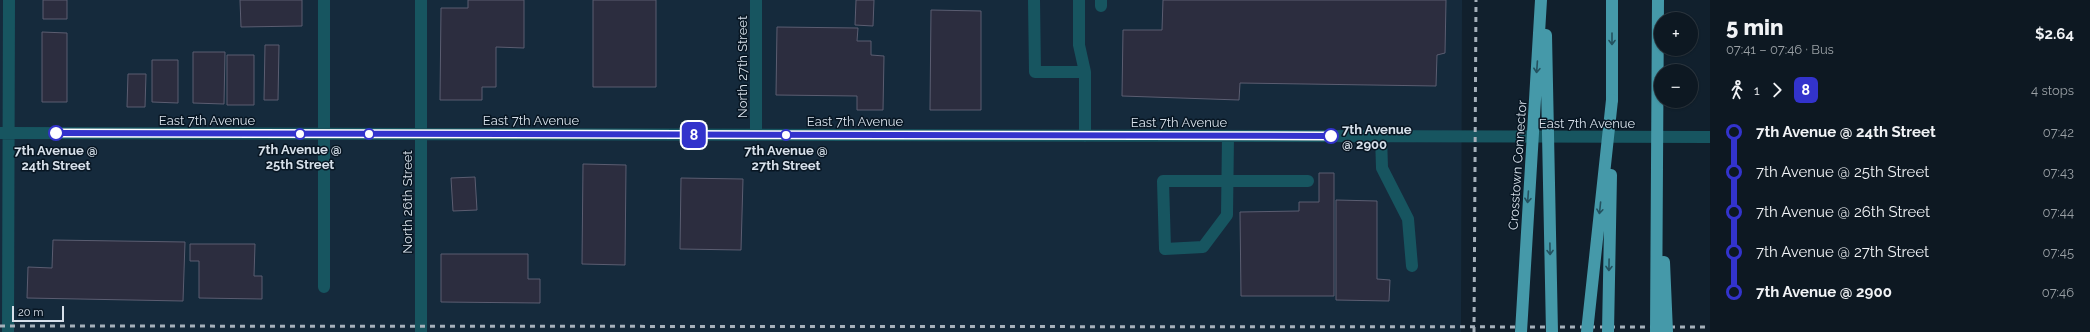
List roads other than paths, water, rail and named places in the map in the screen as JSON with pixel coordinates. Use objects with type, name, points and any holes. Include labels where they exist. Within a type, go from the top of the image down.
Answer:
[{"type":"highway","name":"Crosstown Connector","points":[[1521,332],[1541,0]]},
{"type":"highway","points":[[1546,0],[1552,332]]},
{"type":"highway","points":[[1608,332],[1612,100],[1612,0]]},
{"type":"highway","points":[[1656,332],[1658,0]]},
{"type":"highway","points":[[1587,332],[1612,100]]},
{"type":"highway","points":[[1658,164],[1667,332]]},
{"type":"street","points":[[8,332],[4,133],[9,0]]},
{"type":"street","points":[[324,0],[324,287]]},
{"type":"street","name":"North 26th Street","points":[[420,332],[421,0]]},
{"type":"street","name":"North 27th Street","points":[[756,0],[756,135]]},
{"type":"street","points":[[1034,0],[1035,72],[1085,72]]},
{"type":"street","points":[[1079,0],[1079,45],[1085,72],[1085,136]]},
{"type":"street","name":"East 7th Avenue","points":[[4,133],[1710,137]]},
{"type":"street","points":[[1228,136],[1228,181],[1227,215],[1203,247],[1165,249],[1163,181],[1228,181],[1308,181]]},
{"type":"street","points":[[1381,136],[1382,168],[1408,219],[1412,266]]},
{"type":"railway","points":[[1474,332],[1476,0]]},
{"type":"railway","points":[[0,326],[1710,327]]},
{"type":"place","name":"7th Avenue @ 24th Street","points":[[56,133]]},
{"type":"place","name":"7th Avenue @ 25th Street","points":[[300,134]]},
{"type":"place","name":"7th Avenue @ 27th Street","points":[[786,135]]},
{"type":"place","name":"7th Avenue @ 2900","points":[[1331,136]]}]
